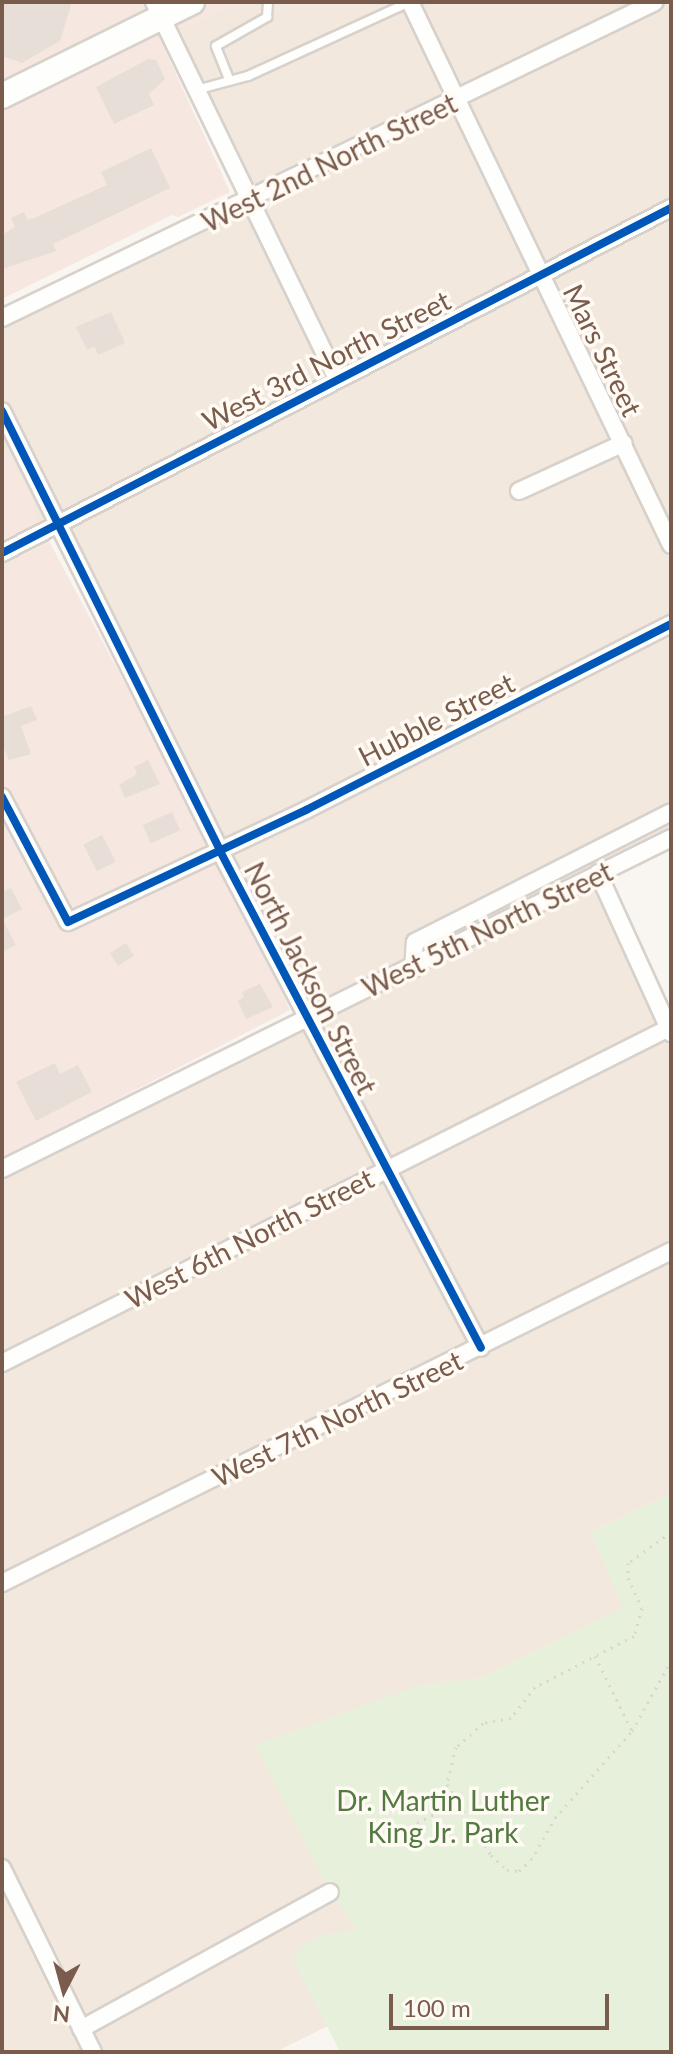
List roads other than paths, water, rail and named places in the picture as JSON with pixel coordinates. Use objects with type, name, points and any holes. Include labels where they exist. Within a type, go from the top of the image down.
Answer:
[{"type":"main road","points":[[2,96],[158,10],[192,2]]},
{"type":"street","name":"Mars Street","points":[[410,2],[454,100],[624,443],[671,545]]},
{"type":"street","name":"West 2nd North Street","points":[[2,318],[249,202],[655,2]]},
{"type":"street","points":[[158,10],[337,379]]},
{"type":"street","name":"West 3rd North Street","points":[[2,553],[671,208]]},
{"type":"street","name":"North Jackson Street","points":[[2,411],[220,851],[481,1348]]},
{"type":"street","points":[[519,491],[624,443]]},
{"type":"street","name":"Hubble Street","points":[[2,797],[68,922],[220,851],[671,624]]},
{"type":"street","points":[[413,969],[415,942],[671,812]]},
{"type":"street","name":"West 5th North Street","points":[[2,1169],[305,1016],[413,969],[671,838]]},
{"type":"street","points":[[598,873],[670,1030]]},
{"type":"street","name":"West 6th North Street","points":[[2,1363],[386,1168],[670,1030]]},
{"type":"street","name":"West 7th North Street","points":[[2,1583],[481,1348],[671,1251]]},
{"type":"street","points":[[2,1868],[93,2052]]},
{"type":"street","points":[[81,2029],[330,1892]]},
{"type":"lane","points":[[229,79],[216,46],[267,17],[268,2]]},
{"type":"lane","points":[[195,90],[229,79],[410,2]]},
{"type":"park label","name":"Dr. Martin Luther King Jr. Park","points":[[443,1816]]}]
